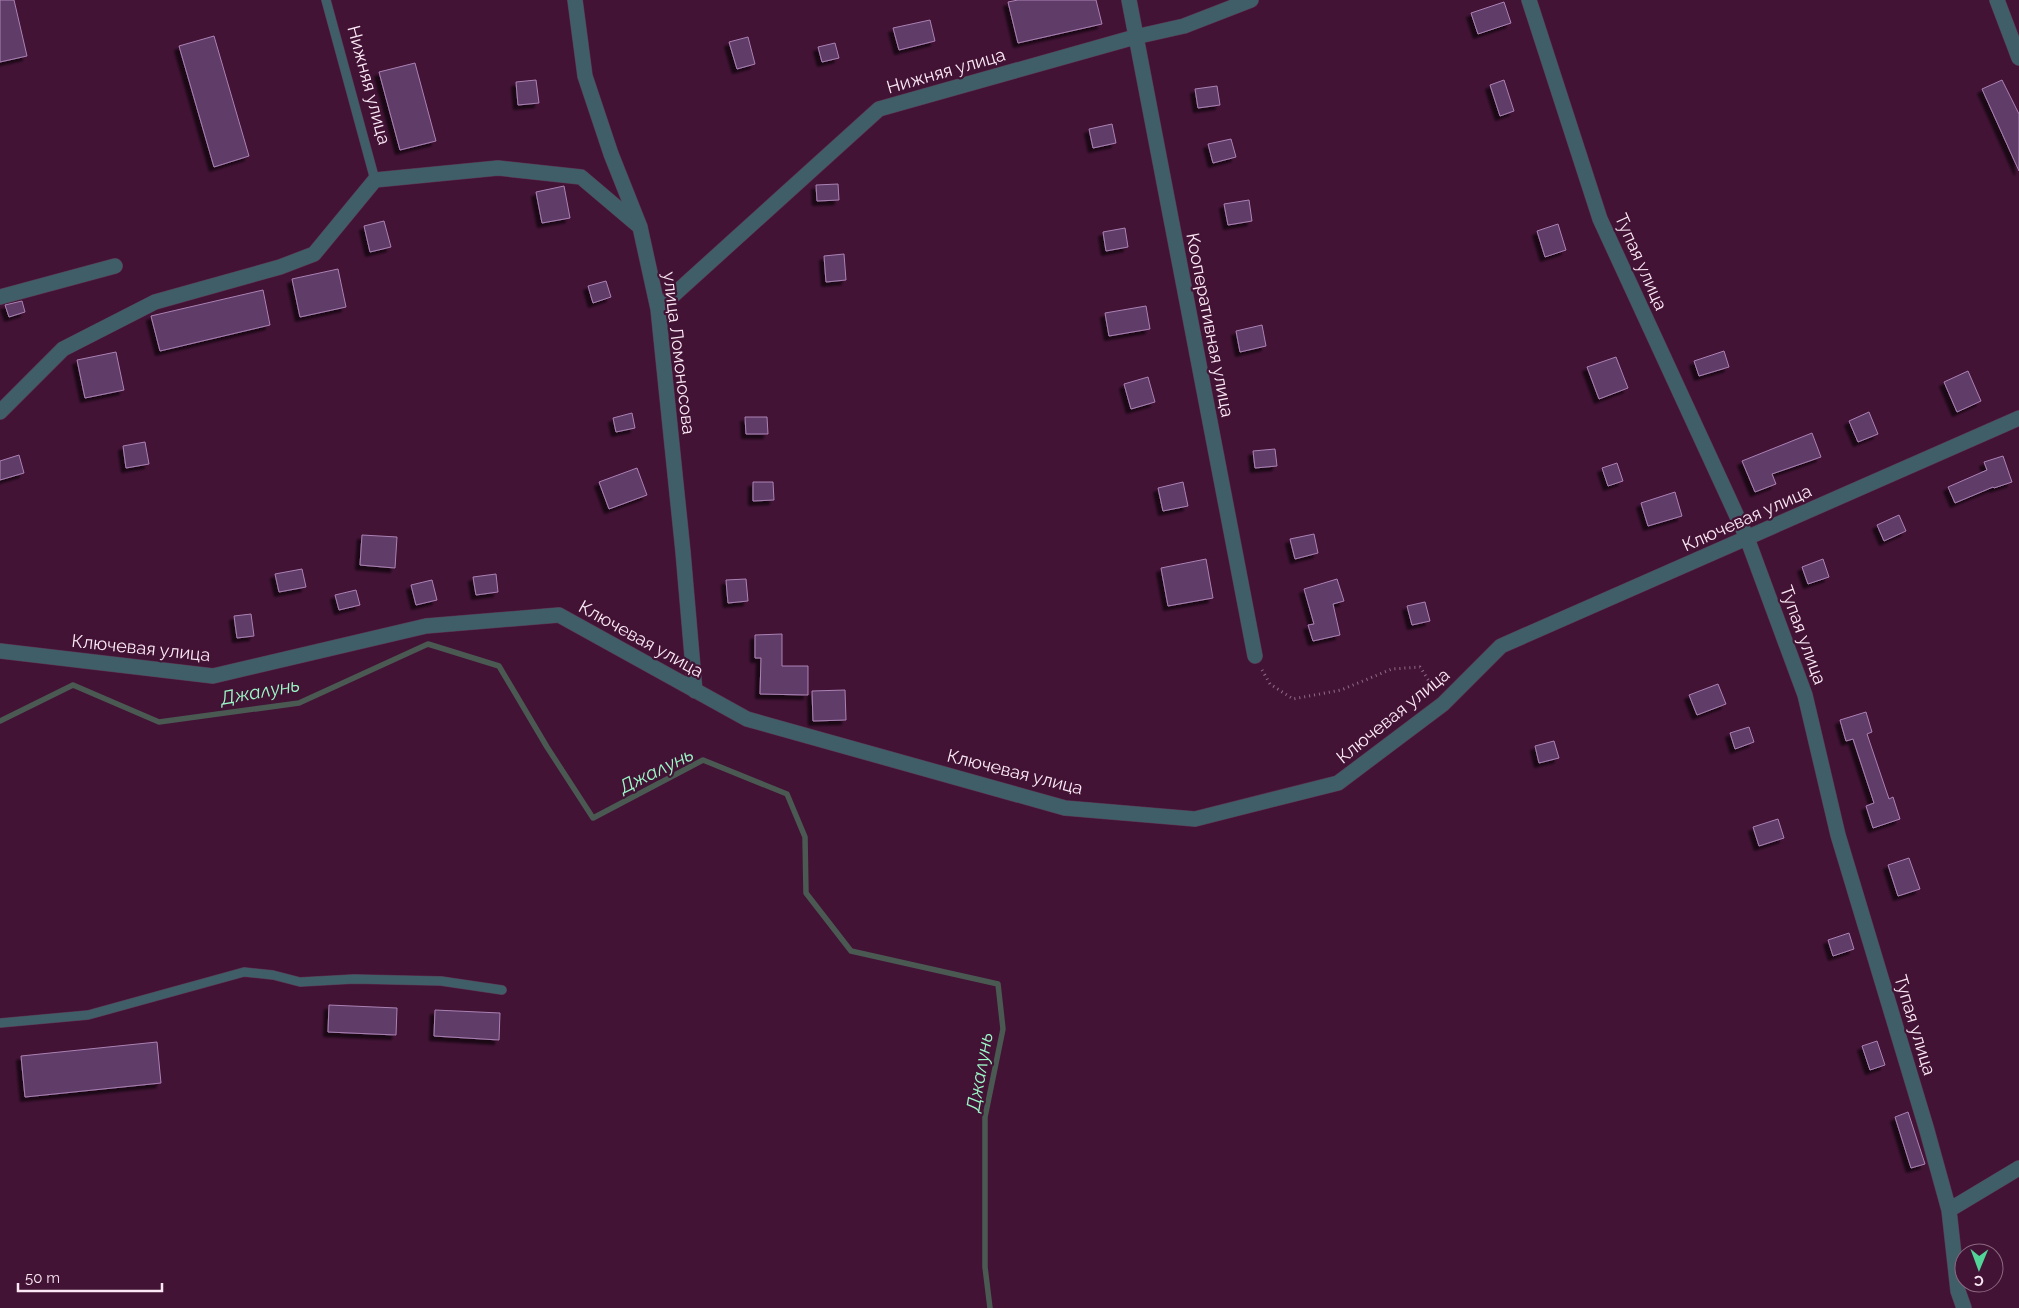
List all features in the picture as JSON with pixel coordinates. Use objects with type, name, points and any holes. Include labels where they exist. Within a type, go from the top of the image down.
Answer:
[{"type":"street","name":"улица Ломоносова","points":[[575,0],[585,76],[611,154],[640,226],[658,309],[695,691]]},
{"type":"street","name":"Кооперативная улица","points":[[1129,0],[1255,656]]},
{"type":"street","name":"Нижняя улица","points":[[658,309],[879,109],[1135,37],[1184,26],[1251,0]]},
{"type":"street","name":"Тупая улица","points":[[1529,0],[1600,219],[1747,538],[1805,695],[1838,835],[1926,1127],[1949,1210],[1958,1291],[1964,1308]]},
{"type":"street","points":[[1997,0],[2019,58]]},
{"type":"street","points":[[0,412],[63,349],[155,302],[280,267],[314,254],[375,180],[498,168],[581,177],[640,226]]},
{"type":"street","points":[[0,297],[115,266]]},
{"type":"street","name":"Ключевая улица","points":[[0,651],[213,676],[426,626],[559,615],[747,720],[1065,808],[1196,819],[1338,783],[1443,704],[1501,646],[2019,418]]},
{"type":"street","points":[[1949,1210],[2019,1168]]},
{"type":"lane","name":"Нижняя улица","points":[[326,0],[375,180]]},
{"type":"lane","points":[[0,1024],[88,1014],[244,972],[272,975],[300,982],[354,980],[441,981],[502,990]]},
{"type":"path","points":[[1255,656],[1270,684],[1293,699],[1341,690],[1392,669],[1420,667],[1443,704]]},
{"type":"building","points":[[0,0],[14,0],[27,56],[0,62]]},
{"type":"building","points":[[1018,0],[1096,0],[1102,24],[1018,43],[1008,2]]},
{"type":"building","points":[[1504,2],[1511,23],[1478,34],[1471,13]]},
{"type":"building","points":[[930,20],[935,41],[899,50],[893,28]]},
{"type":"building","points":[[214,36],[249,156],[214,167],[179,46]]},
{"type":"building","points":[[748,37],[755,64],[737,69],[729,42]]},
{"type":"building","points":[[835,43],[839,58],[822,62],[818,47]]},
{"type":"building","points":[[415,63],[436,141],[400,150],[379,72]]},
{"type":"building","points":[[536,80],[539,103],[518,105],[516,82]]},
{"type":"building","points":[[1504,80],[1514,111],[1500,116],[1490,85]]},
{"type":"building","points":[[2002,80],[2019,114],[2019,171],[1982,89]]},
{"type":"building","points":[[1217,86],[1220,105],[1198,108],[1195,89]]},
{"type":"building","points":[[1112,124],[1116,143],[1093,148],[1089,129]]},
{"type":"building","points":[[1231,139],[1236,157],[1213,163],[1208,144]]},
{"type":"building","points":[[838,184],[839,200],[817,201],[816,185]]},
{"type":"building","points":[[564,186],[570,218],[542,223],[536,192]]},
{"type":"building","points":[[1249,200],[1252,221],[1228,225],[1224,204]]},
{"type":"building","points":[[384,221],[391,247],[370,252],[364,226]]},
{"type":"building","points":[[1558,224],[1566,250],[1545,257],[1537,231]]},
{"type":"building","points":[[1125,228],[1128,247],[1106,251],[1103,232]]},
{"type":"building","points":[[844,254],[846,280],[826,282],[824,256]]},
{"type":"building","points":[[338,269],[346,307],[300,317],[292,279]]},
{"type":"building","points":[[606,281],[611,297],[593,303],[588,286]]},
{"type":"building","points":[[263,290],[270,325],[160,351],[151,316]]},
{"type":"building","points":[[22,301],[25,312],[9,317],[5,305]]},
{"type":"building","points":[[1146,306],[1150,329],[1109,336],[1105,313]]},
{"type":"building","points":[[1262,325],[1266,346],[1240,352],[1236,331]]},
{"type":"building","points":[[1724,351],[1729,367],[1699,376],[1694,361]]},
{"type":"building","points":[[116,352],[124,390],[85,398],[77,360]]},
{"type":"building","points":[[1616,357],[1628,388],[1599,399],[1587,367]]},
{"type":"building","points":[[1968,371],[1981,401],[1957,412],[1944,382]]},
{"type":"building","points":[[1148,377],[1155,402],[1131,409],[1124,384]]},
{"type":"building","points":[[1869,412],[1878,434],[1858,442],[1849,421]]},
{"type":"building","points":[[632,413],[635,428],[616,432],[613,418]]},
{"type":"building","points":[[745,417],[767,417],[768,434],[746,434]]},
{"type":"building","points":[[1812,433],[1821,457],[1772,474],[1776,484],[1755,492],[1742,461]]},
{"type":"building","points":[[145,442],[149,464],[126,468],[123,446]]},
{"type":"building","points":[[1275,449],[1277,466],[1255,468],[1253,451]]},
{"type":"building","points":[[19,455],[24,473],[0,480],[0,461]]},
{"type":"building","points":[[2003,456],[2012,482],[1993,487],[1955,503],[1948,487],[1987,470],[1984,462]]},
{"type":"building","points":[[1617,463],[1623,481],[1608,486],[1602,468]]},
{"type":"building","points":[[637,468],[647,495],[609,509],[599,482]]},
{"type":"building","points":[[753,482],[773,482],[774,500],[753,501]]},
{"type":"building","points":[[1183,482],[1188,506],[1163,511],[1158,488]]},
{"type":"building","points":[[1675,492],[1682,516],[1648,526],[1641,503]]},
{"type":"building","points":[[1899,515],[1906,531],[1884,541],[1877,525]]},
{"type":"building","points":[[1314,534],[1318,553],[1295,559],[1290,539]]},
{"type":"building","points":[[362,535],[397,537],[395,568],[360,565]]},
{"type":"building","points":[[1206,559],[1213,598],[1168,606],[1161,568]]},
{"type":"building","points":[[1823,559],[1829,577],[1808,584],[1802,567]]},
{"type":"building","points":[[302,569],[306,587],[279,592],[275,574]]},
{"type":"building","points":[[496,574],[498,592],[476,595],[473,577]]},
{"type":"building","points":[[746,579],[748,601],[728,603],[726,580]]},
{"type":"building","points":[[1337,579],[1344,601],[1333,604],[1340,635],[1313,641],[1308,625],[1314,624],[1304,589]]},
{"type":"building","points":[[432,580],[437,600],[416,605],[411,585]]},
{"type":"building","points":[[356,590],[360,605],[339,610],[335,595]]},
{"type":"building","points":[[1425,602],[1430,621],[1412,625],[1407,606]]},
{"type":"building","points":[[251,614],[254,636],[237,638],[234,616]]},
{"type":"building","points":[[782,634],[782,666],[808,666],[808,695],[760,694],[761,658],[755,658],[755,635]]},
{"type":"building","points":[[1718,684],[1726,704],[1697,715],[1689,695]]},
{"type":"building","points":[[845,690],[846,720],[813,721],[812,691]]},
{"type":"building","points":[[1866,712],[1872,732],[1867,734],[1889,799],[1893,797],[1900,819],[1873,828],[1866,806],[1874,803],[1853,739],[1846,741],[1840,720]]},
{"type":"building","points":[[1749,727],[1754,742],[1735,749],[1730,733]]},
{"type":"building","points":[[1554,741],[1559,758],[1539,763],[1535,746]]},
{"type":"building","points":[[1778,819],[1784,838],[1759,846],[1753,827]]},
{"type":"building","points":[[1909,858],[1920,889],[1898,896],[1888,865]]},
{"type":"building","points":[[1849,933],[1854,949],[1833,956],[1828,940]]},
{"type":"building","points":[[329,1005],[397,1008],[396,1035],[328,1032]]},
{"type":"building","points":[[435,1010],[500,1013],[499,1040],[434,1036]]},
{"type":"building","points":[[1877,1041],[1885,1065],[1870,1070],[1862,1046]]},
{"type":"building","points":[[157,1042],[161,1083],[25,1097],[21,1056]]},
{"type":"building","points":[[1908,1112],[1925,1164],[1911,1168],[1895,1117]]},
{"type":"waterway","name":"Джалунь","points":[[0,721],[73,685],[159,722],[299,703],[428,644],[499,666],[547,747],[593,818],[703,760],[787,794],[805,837],[806,893],[851,951],[998,984],[1003,1029],[985,1117],[985,1267],[990,1308]]}]
